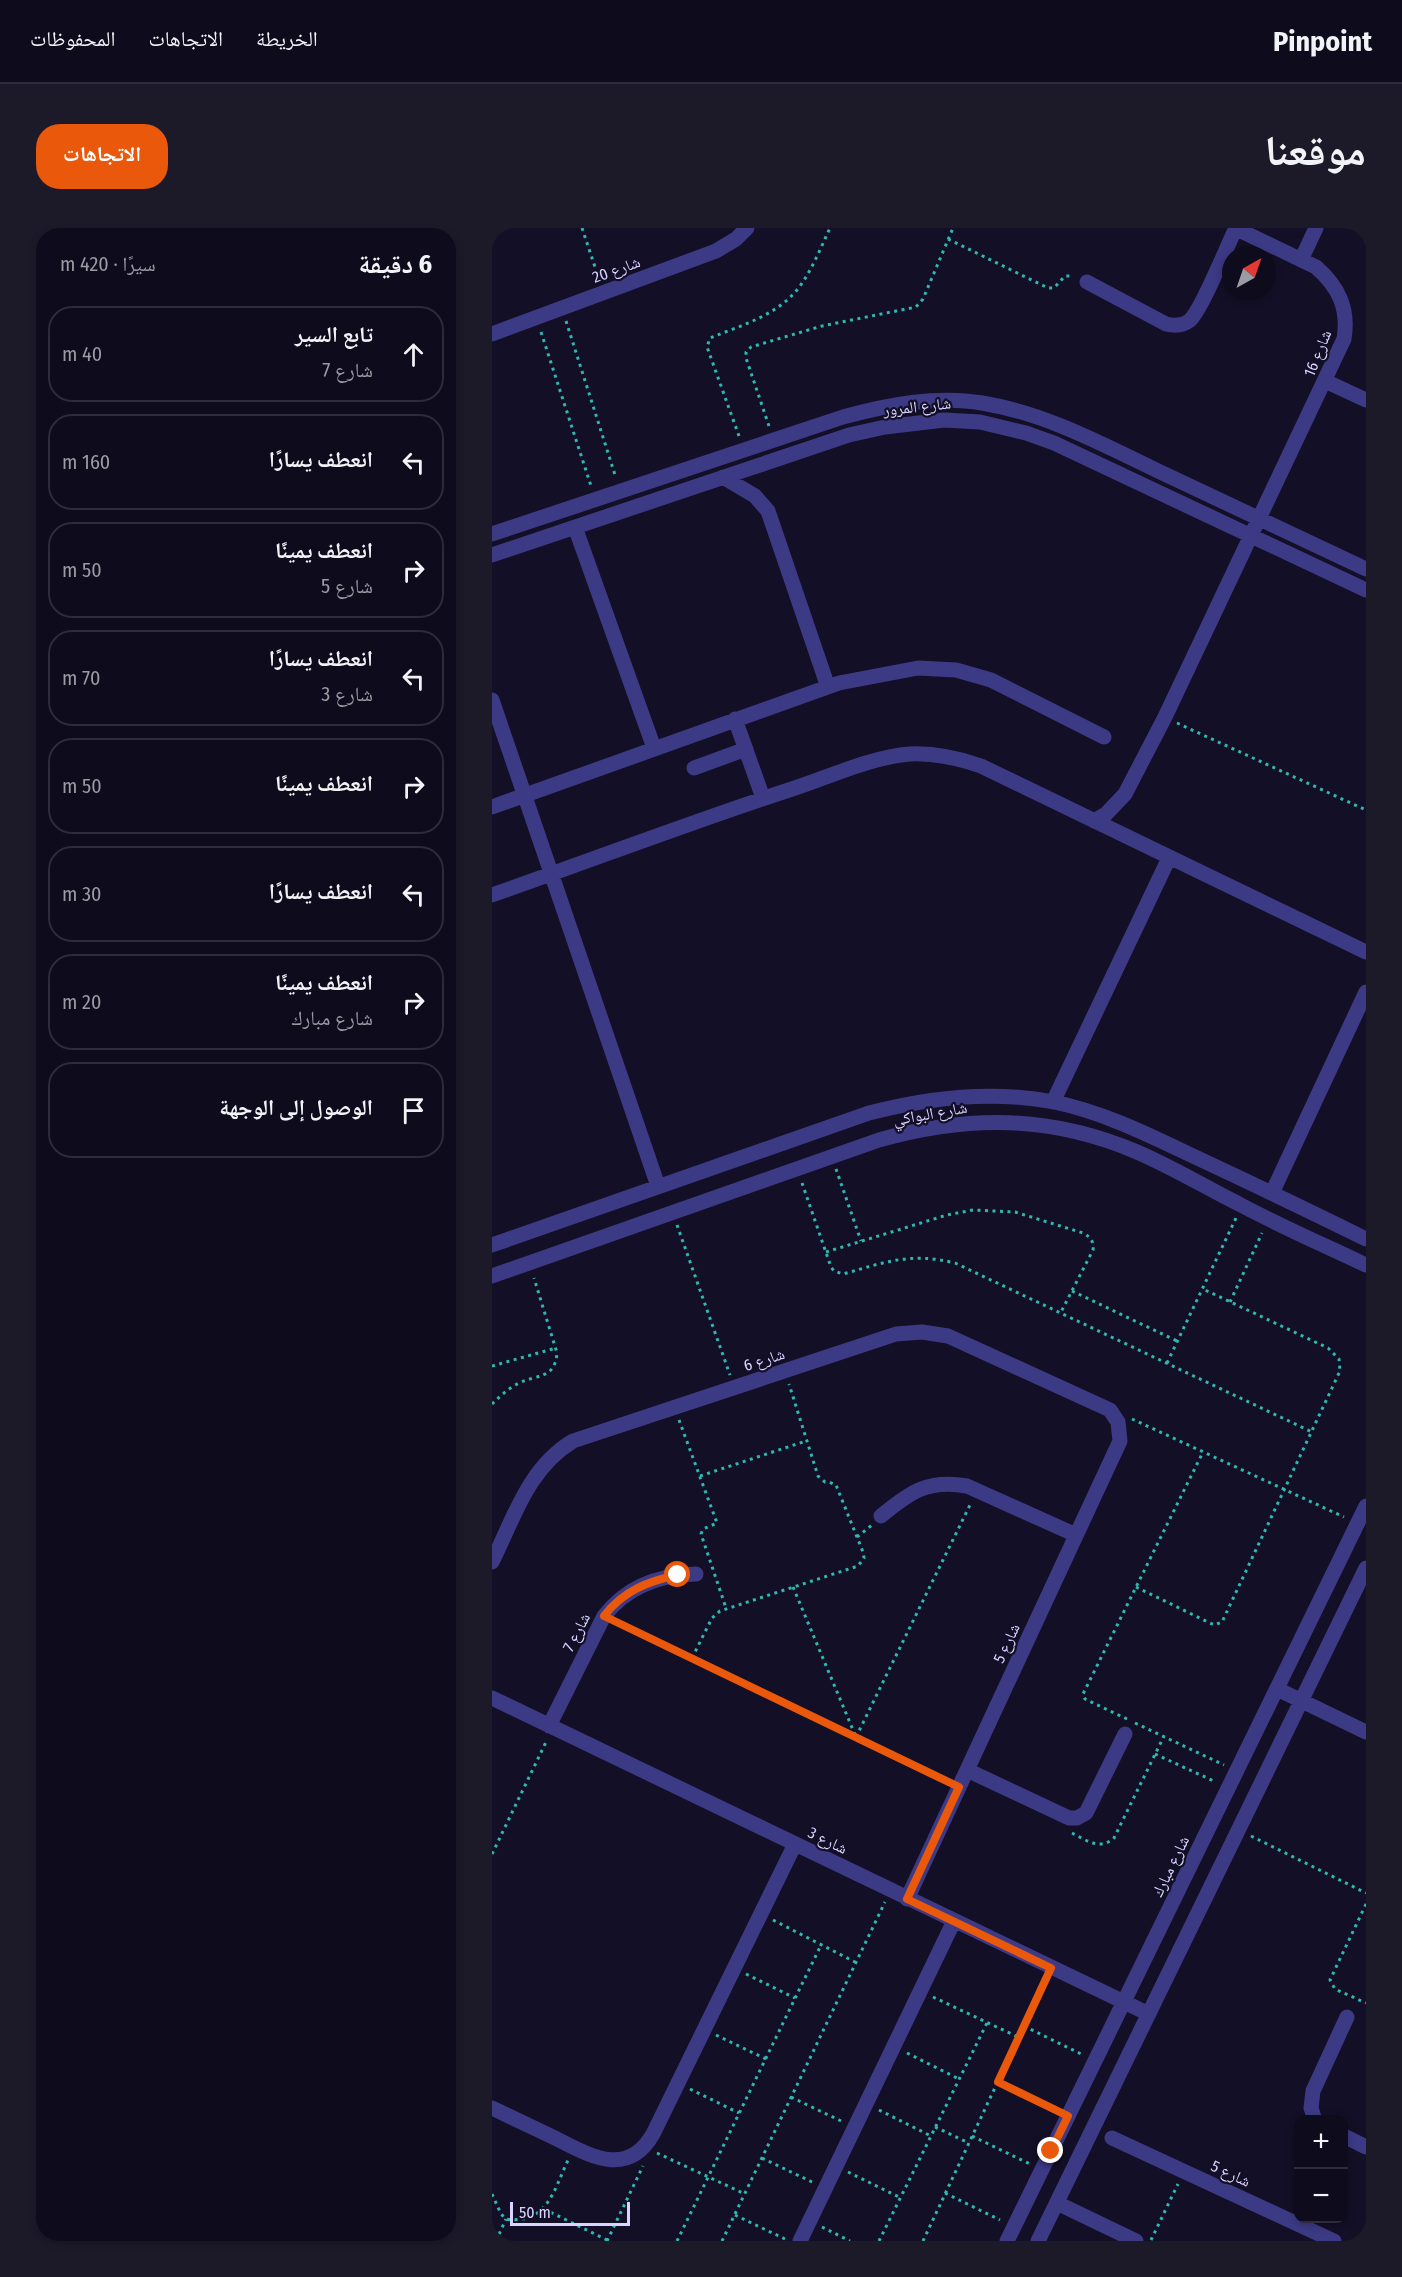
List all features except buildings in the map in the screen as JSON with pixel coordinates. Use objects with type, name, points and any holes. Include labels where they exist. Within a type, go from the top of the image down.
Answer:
[{"type":"street","name":"شارع 20","points":[[492,334],[716,251],[736,239],[747,228]]},
{"type":"street","points":[[1087,282],[1166,324],[1185,323],[1197,311],[1235,228]]},
{"type":"street","name":"شارع 16","points":[[1094,822],[1125,794],[1344,339],[1346,318],[1344,308],[1335,286],[1326,276],[1316,267],[1235,228]]},
{"type":"street","points":[[1300,260],[1316,228]]},
{"type":"street","points":[[1325,381],[1366,400]]},
{"type":"street","name":"شارع المرور","points":[[492,534],[843,417],[880,408],[943,400],[983,403],[1060,425],[1366,569]]},
{"type":"street","name":"شارع المرور","points":[[492,555],[849,435],[885,427],[944,420],[980,422],[1054,443],[1366,590]]},
{"type":"street","points":[[744,449],[751,468]]},
{"type":"street","points":[[723,477],[755,496],[768,512],[828,687]]},
{"type":"street","points":[[575,527],[654,748]]},
{"type":"street","points":[[492,807],[735,718],[828,687],[898,670],[928,668],[956,670],[991,680],[1104,737]]},
{"type":"street","points":[[492,700],[658,1185]]},
{"type":"street","points":[[735,718],[763,798]]},
{"type":"street","points":[[694,768],[746,749]]},
{"type":"street","points":[[492,896],[763,798],[874,761],[900,755],[928,754],[964,760],[981,766],[1366,952]]},
{"type":"street","points":[[1053,1102],[1169,858]]},
{"type":"street","points":[[1272,1193],[1366,992]]},
{"type":"street","name":"شارع البواكي","points":[[492,1245],[869,1113],[909,1103],[950,1097],[991,1096],[1053,1102],[1111,1119],[1366,1239]]},
{"type":"street","name":"شارع البواكي","points":[[492,1276],[831,1157],[916,1130],[953,1124],[991,1122],[1029,1124],[1066,1130],[1139,1153],[1242,1206],[1366,1265]]},
{"type":"street","name":"شارع 6","points":[[492,1563],[530,1484],[551,1456],[573,1442],[896,1334],[935,1333],[948,1336],[1104,1406]]},
{"type":"street","name":"شارع 5","points":[[907,1899],[1120,1441],[1119,1422],[1104,1406]]},
{"type":"street","points":[[882,1516],[905,1496],[926,1486],[957,1484],[1076,1535]]},
{"type":"street","name":"شارع مبارك","points":[[1007,2241],[1366,1506]]},
{"type":"street","points":[[1038,2241],[1366,1568]]},
{"type":"street","name":"شارع 7","points":[[551,1727],[604,1616],[614,1602],[644,1584],[678,1575],[696,1574]]},
{"type":"street","points":[[1277,1689],[1366,1732]]},
{"type":"street","name":"شارع 3","points":[[492,1698],[1149,2014]]},
{"type":"street","points":[[967,1770],[1069,1818],[1077,1818],[1086,1813],[1125,1734]]},
{"type":"street","points":[[492,2108],[596,2158],[613,2160],[630,2157],[644,2147],[653,2134],[795,1844]]},
{"type":"street","points":[[800,2241],[954,1921]]},
{"type":"street","points":[[1313,2115],[1311,2108],[1313,2091],[1347,2017]]},
{"type":"street","points":[[1348,2138],[1366,2147]]},
{"type":"street","name":"شارع 5","points":[[1112,2139],[1334,2241]]},
{"type":"street","points":[[1057,2203],[1136,2241]]},
{"type":"path","points":[[582,228],[603,292]]},
{"type":"path","points":[[744,449],[707,347],[708,340],[764,316],[792,296],[806,277],[830,228]]},
{"type":"path","points":[[774,439],[746,358],[748,350],[751,347],[822,326],[916,307],[923,299],[952,228]]},
{"type":"path","points":[[948,238],[1048,288],[1054,288],[1065,276],[1075,276],[1087,282]]},
{"type":"path","points":[[562,308],[620,491]]},
{"type":"path","points":[[537,317],[595,499]]},
{"type":"path","points":[[1164,717],[1366,810]]},
{"type":"path","points":[[831,1157],[861,1241]]},
{"type":"path","points":[[798,1169],[834,1271],[843,1274],[900,1258],[928,1258],[955,1263],[1312,1432]]},
{"type":"path","points":[[1167,1363],[1242,1206]]},
{"type":"path","points":[[826,1252],[960,1212],[987,1209],[1015,1212],[1083,1233],[1091,1239],[1093,1250],[1062,1312]]},
{"type":"path","points":[[673,1213],[735,1388]]},
{"type":"path","points":[[1230,1302],[1268,1218]]},
{"type":"path","points":[[492,1404],[520,1383],[547,1374],[555,1365],[556,1348],[529,1264]]},
{"type":"path","points":[[1136,1587],[1214,1625],[1222,1622],[1340,1371],[1339,1359],[1328,1348],[1203,1289]]},
{"type":"path","points":[[1072,1291],[1177,1341]]},
{"type":"path","points":[[492,1366],[556,1348]]},
{"type":"path","points":[[692,1658],[712,1618],[726,1608],[858,1566],[864,1558],[836,1485],[825,1482],[818,1476],[785,1371]]},
{"type":"path","points":[[1104,1406],[1358,1524]]},
{"type":"path","points":[[674,1407],[717,1523],[703,1529],[701,1534],[726,1608]]},
{"type":"path","points":[[700,1476],[807,1441]]},
{"type":"path","points":[[1203,1452],[1083,1696],[1236,1771]]},
{"type":"path","points":[[856,1737],[977,1491]]},
{"type":"path","points":[[793,1587],[856,1737]]},
{"type":"path","points":[[604,1616],[959,1787]]},
{"type":"path","points":[[492,1852],[551,1727]]},
{"type":"path","points":[[1155,1754],[1228,1788]]},
{"type":"path","points":[[1238,1830],[1366,1893]]},
{"type":"path","points":[[722,2241],[891,1890]]},
{"type":"path","points":[[1366,1904],[1330,1980],[1335,1989],[1366,2003]]},
{"type":"path","points":[[760,1914],[856,1962]]},
{"type":"path","points":[[677,2241],[821,1945]]},
{"type":"path","points":[[734,1968],[795,1998]]},
{"type":"path","points":[[923,2241],[1051,1968]]},
{"type":"path","points":[[920,1991],[1018,2037]]},
{"type":"path","points":[[881,2240],[987,2023]]},
{"type":"path","points":[[1024,2026],[1095,2061]]},
{"type":"path","points":[[704,2029],[766,2059]]},
{"type":"path","points":[[894,2046],[959,2079]]},
{"type":"path","points":[[998,2082],[1068,2116]]},
{"type":"path","points":[[677,2083],[740,2113]]},
{"type":"path","points":[[791,2097],[855,2128]]},
{"type":"path","points":[[866,2103],[931,2136]]},
{"type":"path","points":[[935,2127],[969,2143]]},
{"type":"path","points":[[972,2136],[1042,2169]]},
{"type":"path","points":[[506,2219],[534,2215],[544,2209],[574,2147]]},
{"type":"path","points":[[644,2147],[744,2194]]},
{"type":"path","points":[[544,2209],[607,2241],[643,2169],[644,2147]]},
{"type":"path","points":[[762,2158],[826,2188]]},
{"type":"path","points":[[836,2166],[901,2198]]},
{"type":"path","points":[[1150,2241],[1184,2172]]},
{"type":"path","points":[[945,2193],[1014,2226]]},
{"type":"path","points":[[492,2194],[501,2214],[506,2219]]},
{"type":"path","points":[[735,2215],[790,2241]]},
{"type":"path","points":[[496,2241],[506,2219]]},
{"type":"path","points":[[810,2221],[850,2241]]},
{"type":"route","points":[[678,1575],[661,1578],[629,1592],[614,1602],[604,1616],[959,1787],[907,1899],[1051,1968],[998,2082],[1068,2116],[1051,2151]]}]
